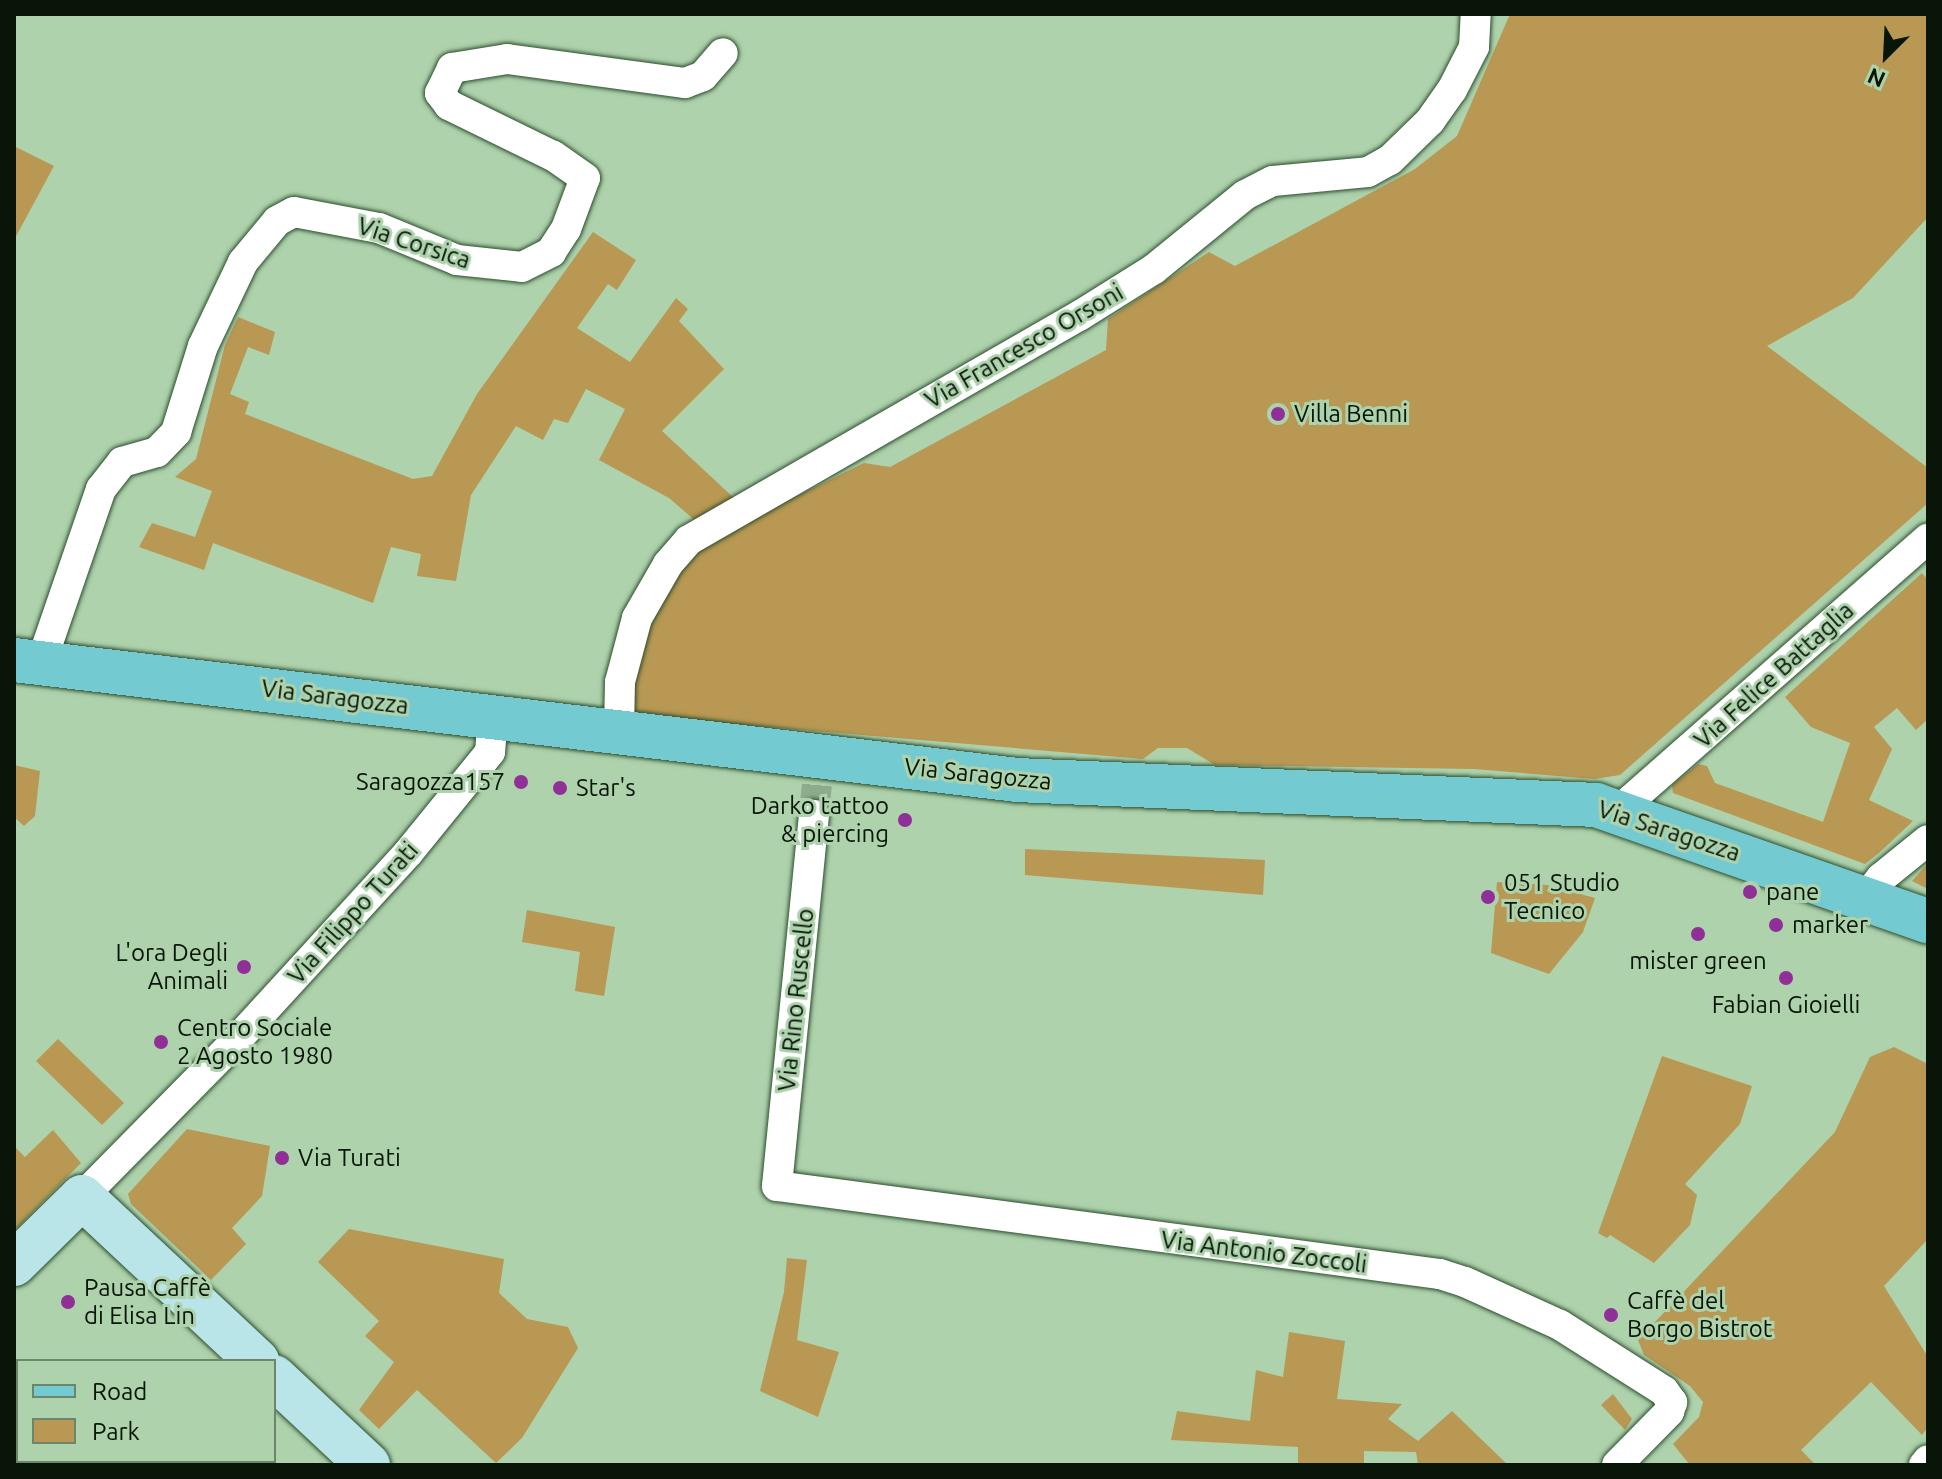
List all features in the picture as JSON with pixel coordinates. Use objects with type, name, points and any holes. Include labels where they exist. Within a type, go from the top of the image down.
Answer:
[{"type":"main road","name":"Via Saragozza","points":[[27,661],[619,730],[819,765],[1017,780],[1553,803],[1619,810],[1928,921]]},
{"type":"street","name":"Via Francesco Orsoni","points":[[619,730],[620,682],[637,618],[668,564],[689,540],[1154,269],[1245,195],[1273,181],[1368,172],[1390,160],[1430,121],[1452,90],[1474,47],[1476,14]]},
{"type":"street","name":"Via Corsica","points":[[27,661],[101,489],[122,462],[157,452],[176,432],[203,346],[237,275],[277,221],[294,212],[379,228],[457,260],[522,267],[551,252],[566,229],[585,178],[565,162],[449,105],[440,93],[452,68],[507,59],[685,83],[703,76],[723,53]]},
{"type":"street","name":"Via Felice Battaglia","points":[[1619,810],[1928,539]]},
{"type":"street","name":"Via Filippo Turati","points":[[14,1264],[354,915],[484,762],[492,745],[493,717]]},
{"type":"street","name":"Via Rino Ruscello","points":[[777,1186],[814,815]]},
{"type":"street","points":[[1864,899],[1881,878],[1928,840]]},
{"type":"street","name":"Via Antonio Zoccoli","points":[[777,1186],[1440,1274],[1560,1325],[1664,1391],[1672,1402],[1669,1412],[1617,1465]]},
{"type":"street","points":[[82,1197],[255,1359]]},
{"type":"street","points":[[276,1379],[368,1465]]},
{"type":"street","points":[[1924,1465],[1928,1460]]},
{"type":"green space","points":[[1510,14],[1928,14],[1928,217],[1853,298],[1767,346],[1928,468],[1928,503],[1620,775],[1594,779],[1474,769],[1215,765],[1187,748],[1158,748],[1143,759],[628,715],[637,659],[650,620],[687,557],[720,534],[864,463],[890,467],[1106,350],[1108,319],[1209,252],[1235,266],[1415,169],[1457,136]]},
{"type":"green space","points":[[14,146],[54,166],[14,240]]},
{"type":"green space","points":[[593,232],[636,260],[617,290],[608,284],[577,328],[630,362],[676,298],[688,309],[679,321],[724,369],[662,431],[734,498],[698,523],[669,498],[599,460],[625,409],[586,389],[568,423],[554,419],[543,440],[516,426],[471,495],[456,581],[417,576],[421,554],[391,547],[373,603],[213,543],[204,570],[139,547],[152,523],[195,537],[212,491],[175,477],[196,459],[225,345],[238,317],[275,332],[269,355],[248,347],[230,394],[249,402],[245,414],[413,479],[432,476],[477,394]]},
{"type":"green space","points":[[1922,573],[1928,580],[1928,719],[1916,730],[1897,708],[1874,727],[1892,749],[1869,800],[1913,821],[1880,852],[1865,864],[1673,793],[1672,785],[1698,764],[1707,766],[1715,783],[1823,822],[1850,743],[1811,727],[1785,697]]},
{"type":"green space","points":[[14,765],[40,771],[35,816],[24,826],[14,817]]},
{"type":"green space","points":[[1025,849],[1265,860],[1263,895],[1025,875]]},
{"type":"green space","points":[[1928,863],[1928,889],[1912,881]]},
{"type":"green space","points":[[1497,882],[1547,885],[1595,898],[1583,932],[1549,974],[1491,953]]},
{"type":"green space","points":[[527,910],[615,927],[604,996],[575,991],[580,952],[522,942]]},
{"type":"green space","points":[[58,1039],[124,1103],[102,1125],[36,1061]]},
{"type":"green space","points":[[1894,1047],[1928,1064],[1928,1239],[1884,1286],[1928,1357],[1928,1427],[1922,1435],[1871,1382],[1801,1450],[1816,1465],[1690,1465],[1673,1444],[1699,1417],[1703,1402],[1690,1386],[1644,1355],[1638,1340],[1835,1132],[1870,1057]]},
{"type":"green space","points":[[1662,1056],[1752,1086],[1740,1124],[1685,1184],[1697,1195],[1690,1225],[1654,1263],[1610,1235],[1607,1238],[1598,1233]]},
{"type":"green space","points":[[187,1129],[270,1146],[262,1196],[232,1228],[246,1244],[211,1280],[131,1204],[128,1194]]},
{"type":"green space","points":[[53,1130],[81,1163],[14,1231],[14,1146],[25,1157]]},
{"type":"green space","points":[[349,1229],[504,1259],[499,1293],[527,1319],[568,1327],[578,1348],[522,1438],[496,1463],[417,1390],[379,1429],[359,1410],[394,1362],[365,1336],[379,1321],[318,1262]]},
{"type":"green space","points":[[787,1258],[807,1260],[797,1340],[839,1352],[818,1417],[760,1391],[784,1292]]},
{"type":"green space","points":[[1289,1332],[1345,1341],[1337,1399],[1402,1404],[1388,1419],[1418,1441],[1452,1411],[1508,1465],[1418,1465],[1416,1452],[1364,1451],[1364,1465],[1298,1465],[1298,1447],[1171,1440],[1177,1411],[1250,1421],[1256,1370],[1283,1377]]},
{"type":"green space","points":[[1613,1394],[1632,1419],[1625,1430],[1601,1405]]},
{"type":"green space","points":[[50,1463],[127,1463],[52,1465]]},
{"type":"tunnel","points":[[814,815],[818,773]]},
{"type":"place","name":"Villa Benni","points":[[1278,414]]},
{"type":"place","name":"Saragozza157","points":[[521,782]]},
{"type":"place","name":"Star's","points":[[560,788]]},
{"type":"place","name":"Darko tattoo & piercing","points":[[905,820]]},
{"type":"place","name":"pane","points":[[1750,892]]},
{"type":"place","name":"051 Studio Tecnico","points":[[1488,897]]},
{"type":"place","name":"marker","points":[[1776,925]]},
{"type":"place","name":"mister green","points":[[1698,934]]},
{"type":"place","name":"L'ora Degli Animali","points":[[244,967]]},
{"type":"place","name":"Fabian Gioielli","points":[[1786,978]]},
{"type":"place","name":"Centro Sociale 2 Agosto 1980","points":[[161,1042]]},
{"type":"place","name":"Via Turati","points":[[282,1158]]},
{"type":"place","name":"Pausa Caffè di Elisa Lin","points":[[68,1302]]},
{"type":"place","name":"Caffè del Borgo Bistrot","points":[[1611,1315]]}]
